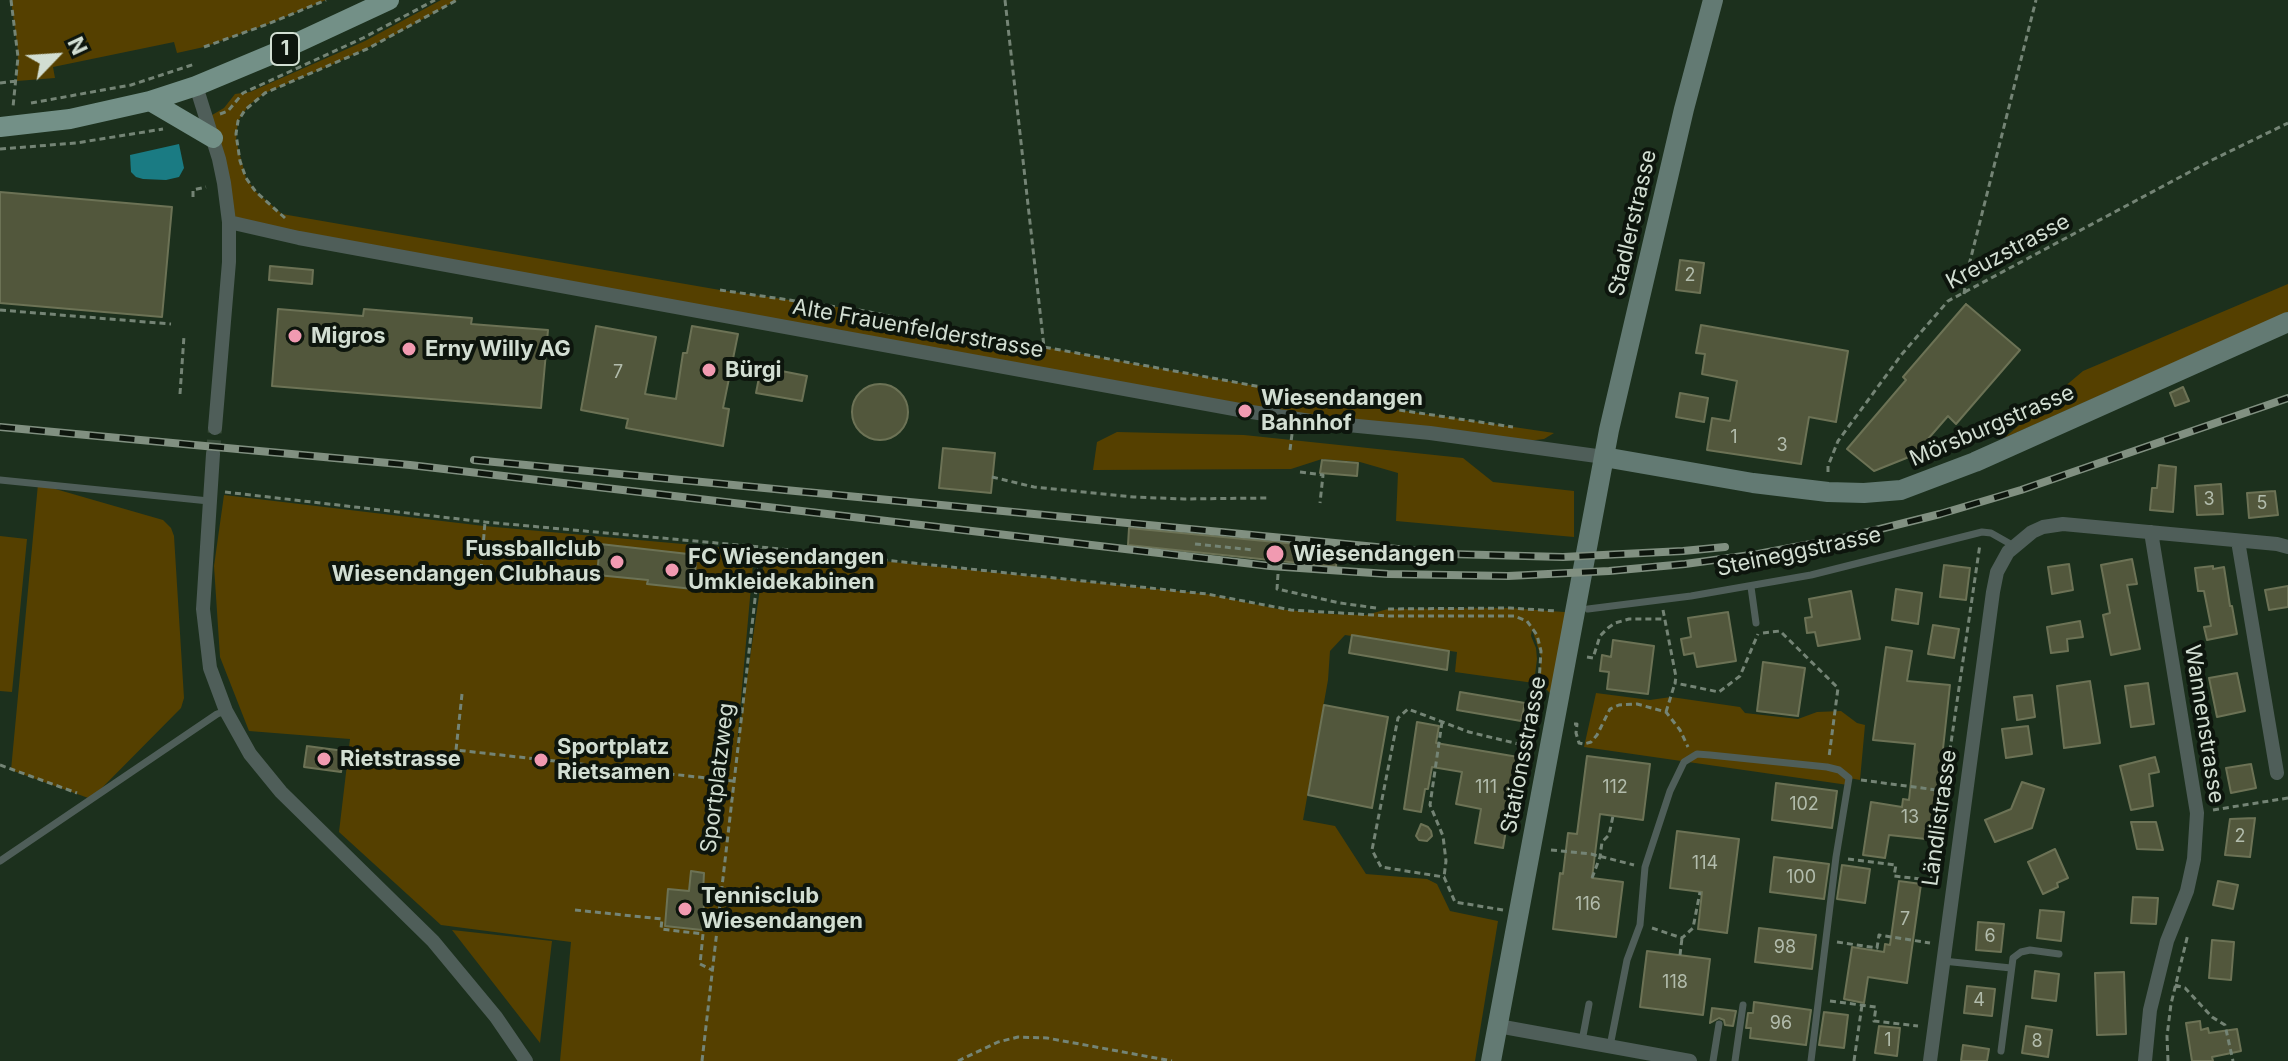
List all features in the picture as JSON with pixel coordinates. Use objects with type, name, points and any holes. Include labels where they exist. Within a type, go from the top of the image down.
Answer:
[{"type":"main road","name":"1","points":[[0,127],[70,119],[150,101],[196,86],[389,0]]},
{"type":"main road","name":"Stadlerstrasse","points":[[1604,457],[1658,217],[1713,0]]},
{"type":"main road","points":[[150,101],[213,138]]},
{"type":"main road","name":"Mörsburgstrasse","points":[[1604,457],[1753,483],[1828,492],[1901,490],[1975,462],[2288,322]]},
{"type":"main road","name":"Stationsstrasse","points":[[1491,1061],[1604,457]]},
{"type":"street","points":[[196,86],[224,183],[229,222],[229,262],[215,428]]},
{"type":"street","name":"Alte Frauenfelderstrasse","points":[[229,222],[299,238],[1245,411],[1604,457]]},
{"type":"street","points":[[213,454],[203,609],[210,668],[226,711],[250,754],[281,792],[433,941],[496,1017],[526,1061]]},
{"type":"street","points":[[2014,546],[2032,532],[2056,525],[2284,545]]},
{"type":"street","name":"Wannenstrasse","points":[[2145,1061],[2150,1010],[2167,941],[2194,859],[2197,813],[2151,532]]},
{"type":"street","points":[[2238,541],[2277,773]]},
{"type":"street","name":"Ländlistrasse","points":[[1930,1061],[1995,582],[2004,559],[2014,546]]},
{"type":"street","points":[[1498,1026],[1610,1046],[1627,1055],[1690,1061]]},
{"type":"lane","points":[[0,480],[209,496]]},
{"type":"lane","points":[[1982,532],[1989,532],[2014,546]]},
{"type":"lane","name":"Steineggstrasse","points":[[1588,609],[1751,587],[1837,569],[1982,532]]},
{"type":"lane","points":[[1751,587],[1756,623]]},
{"type":"lane","points":[[0,861],[217,714],[226,711]]},
{"type":"lane","points":[[1610,1046],[1627,960],[1640,925],[1645,867],[1670,791],[1684,762],[1697,754],[1827,767],[1839,770],[1849,778],[1811,1061]]},
{"type":"lane","points":[[2001,1051],[2013,958],[2030,950],[2059,954]]},
{"type":"lane","points":[[1943,961],[2011,968]]},
{"type":"lane","points":[[1582,1041],[1589,1004]]},
{"type":"lane","points":[[1735,1061],[1743,1005]]},
{"type":"lane","points":[[1713,1061],[1719,1024]]},
{"type":"path","points":[[11,0],[18,57],[13,106]]},
{"type":"path","points":[[204,47],[326,0]]},
{"type":"path","points":[[227,112],[243,93],[363,38],[435,0]]},
{"type":"path","points":[[299,238],[287,220],[256,192],[246,178],[236,141],[241,116],[249,105],[265,93],[367,49],[457,0]]},
{"type":"path","points":[[1005,0],[1044,347]]},
{"type":"path","points":[[1964,294],[2036,0]]},
{"type":"path","points":[[26,104],[131,85],[170,73]]},
{"type":"path","points":[[0,83],[17,81]]},
{"type":"path","name":"Kreuzstrasse","points":[[1828,492],[1828,466],[1838,441],[1902,354],[1948,301],[2212,160],[2288,123]]},
{"type":"path","points":[[0,149],[76,143],[172,127]]},
{"type":"path","points":[[193,197],[193,190],[206,187]]},
{"type":"path","points":[[720,290],[865,311],[1332,400],[1522,428]]},
{"type":"path","points":[[0,310],[171,324]]},
{"type":"path","points":[[180,394],[184,336]]},
{"type":"path","points":[[1300,472],[1323,475],[1320,503]]},
{"type":"path","points":[[992,477],[1034,487],[1134,497],[1267,498]]},
{"type":"path","points":[[209,496],[761,547],[1207,594],[1291,610],[1366,615],[1509,615],[1527,621],[1537,635],[1541,651],[1528,745]]},
{"type":"path","points":[[481,570],[485,522]]},
{"type":"path","points":[[1931,880],[1982,532]]},
{"type":"path","points":[[1195,544],[1254,550]]},
{"type":"path","name":"Sportplatzweg","points":[[702,1061],[761,547]]},
{"type":"path","points":[[1292,554],[1313,556]]},
{"type":"path","points":[[1278,574],[1277,589],[1376,608]]},
{"type":"path","points":[[1662,600],[1676,677],[1666,712]]},
{"type":"path","points":[[1366,607],[1366,615]]},
{"type":"path","points":[[1509,615],[1510,608]]},
{"type":"path","points":[[1388,609],[1510,608],[1564,612]]},
{"type":"path","points":[[1590,657],[1593,658],[1603,633],[1615,623],[1629,619],[1665,619]]},
{"type":"path","points":[[1675,683],[1719,692],[1740,676],[1758,634],[1756,623]]},
{"type":"path","points":[[1758,634],[1780,631],[1838,688],[1827,767]]},
{"type":"path","points":[[1539,682],[1558,701]]},
{"type":"path","points":[[462,694],[456,750],[733,781]]},
{"type":"path","points":[[1566,722],[1577,724],[1579,743],[1584,744],[1597,735],[1610,709],[1637,704],[1666,712],[1680,730],[1685,745],[1697,754]]},
{"type":"path","points":[[1444,877],[1381,867],[1372,850],[1398,718],[1408,709],[1469,732],[1528,745],[1547,755]]},
{"type":"path","points":[[1442,722],[1430,805],[1443,836],[1444,877],[1455,902],[1518,912]]},
{"type":"path","points":[[0,765],[91,799]]},
{"type":"path","points":[[1849,778],[1965,793]]},
{"type":"path","points":[[2197,813],[2288,798]]},
{"type":"path","points":[[1592,878],[1613,816]]},
{"type":"path","points":[[1545,849],[1645,867]]},
{"type":"path","points":[[1836,857],[1896,865],[1894,876],[1953,883]]},
{"type":"path","points":[[1680,955],[1682,938],[1693,928],[1700,892]]},
{"type":"path","points":[[575,910],[662,919],[661,929],[703,934],[700,964],[712,970]]},
{"type":"path","points":[[2168,1061],[2169,1020],[2189,923]]},
{"type":"path","points":[[1640,925],[1682,938]]},
{"type":"path","points":[[1826,940],[1877,948],[1879,935],[1945,945]]},
{"type":"path","points":[[2175,985],[2185,988],[2212,1017],[2225,1025],[2233,1061]]},
{"type":"path","points":[[1818,999],[1876,1007],[1874,1021],[1934,1028]]},
{"type":"path","points":[[1854,1061],[1862,1005]]},
{"type":"path","points":[[958,1061],[998,1042],[1018,1037],[1047,1038],[1172,1061]]},
{"type":"shaded area","points":[[11,0],[326,0],[204,47],[177,53],[174,42],[53,67],[55,78],[17,81],[18,51]]},
{"type":"shaded area","points":[[441,0],[457,0],[396,34],[265,93],[249,105],[238,121],[236,140],[246,178],[256,192],[282,214],[720,290],[865,311],[1332,400],[1554,433],[1544,439],[1503,444],[1317,422],[229,222],[207,118],[224,108],[235,94],[250,92],[365,41]]},
{"type":"shaded area","points":[[2288,284],[2288,312],[2004,438],[2083,371]]},
{"type":"shaded area","points":[[1117,432],[1244,435],[1463,458],[1493,482],[1574,491],[1574,537],[1396,521],[1398,473],[1360,462],[1322,459],[1291,469],[1093,470],[1097,442]]},
{"type":"shaded area","points":[[38,484],[163,520],[174,536],[184,698],[181,708],[91,799],[11,770]]},
{"type":"shaded area","points":[[224,495],[484,526],[738,549],[749,555],[753,564],[736,755],[764,561],[775,550],[1207,594],[1278,609],[1329,614],[1366,615],[1388,609],[1576,611],[1558,701],[1539,682],[1541,657],[1532,629],[1537,659],[1534,683],[1455,672],[1457,652],[1345,635],[1330,651],[1328,680],[1303,820],[1335,826],[1366,874],[1427,879],[1437,884],[1450,911],[1498,921],[1475,1061],[560,1061],[571,942],[441,925],[339,832],[350,739],[249,731],[220,657],[214,566]]},
{"type":"shaded area","points":[[0,536],[27,539],[12,692],[0,691]]},
{"type":"shaded area","points":[[1596,693],[1650,700],[1671,697],[1740,707],[1745,713],[1798,719],[1817,712],[1841,711],[1865,725],[1860,780],[1849,778],[1848,785],[1584,747]]},
{"type":"shaded area","points":[[452,930],[552,941],[540,1043]]},
{"type":"water","points":[[179,144],[184,168],[179,177],[143,179],[131,172],[130,155]]},
{"type":"building","points":[[0,192],[172,207],[162,317],[0,303]]},
{"type":"building","points":[[1680,260],[1704,263],[1700,293],[1676,290]]},
{"type":"building","points":[[270,266],[313,270],[312,284],[269,280]]},
{"type":"building","points":[[1966,304],[2020,350],[1956,424],[1948,416],[1914,455],[1874,471],[1847,449]]},
{"type":"building","points":[[278,309],[363,316],[364,309],[472,318],[471,324],[548,330],[541,408],[272,386]]},
{"type":"building","points":[[1701,325],[1848,351],[1836,422],[1809,417],[1801,464],[1707,450],[1712,418],[1730,421],[1737,381],[1702,374],[1705,354],[1696,353]]},
{"type":"building","points":[[596,326],[656,337],[645,394],[676,399],[683,353],[687,353],[692,326],[738,334],[723,408],[729,409],[723,446],[626,428],[628,419],[581,410]]},
{"type":"building","points":[[761,367],[807,376],[802,401],[756,393]]},
{"type":"building","points":[[880,384],[900,392],[908,412],[900,432],[880,440],[860,432],[852,412],[860,392]]},
{"type":"building","points":[[2183,387],[2189,401],[2175,406],[2170,393]]},
{"type":"building","points":[[1680,393],[1708,398],[1704,422],[1676,417]]},
{"type":"building","points":[[943,448],[995,453],[991,493],[939,488]]},
{"type":"building","points":[[1322,460],[1358,463],[1357,476],[1320,473]]},
{"type":"building","points":[[2159,465],[2176,467],[2173,512],[2150,510],[2152,488],[2157,488]]},
{"type":"building","points":[[2221,484],[2223,514],[2197,515],[2195,486]]},
{"type":"building","points":[[2275,491],[2278,515],[2249,518],[2247,493]]},
{"type":"building","points":[[1129,528],[1338,548],[1336,567],[1128,545]]},
{"type":"building","points":[[600,544],[697,555],[693,589],[647,584],[648,580],[597,575]]},
{"type":"building","points":[[2132,559],[2137,584],[2127,585],[2140,649],[2111,655],[2103,615],[2110,613],[2101,565]]},
{"type":"building","points":[[2069,564],[2073,590],[2052,594],[2048,567]]},
{"type":"building","points":[[1944,565],[1970,568],[1966,600],[1940,597]]},
{"type":"building","points":[[2213,566],[2213,569],[2224,567],[2237,634],[2207,640],[2204,627],[2211,626],[2204,591],[2198,591],[2195,568]]},
{"type":"building","points":[[2288,586],[2288,607],[2269,610],[2265,590]]},
{"type":"building","points":[[1896,589],[1922,593],[1918,624],[1892,620]]},
{"type":"building","points":[[1851,591],[1860,639],[1818,646],[1815,632],[1807,633],[1805,618],[1812,617],[1809,599]]},
{"type":"building","points":[[1728,612],[1736,661],[1697,667],[1694,653],[1684,655],[1681,639],[1691,637],[1688,618]]},
{"type":"building","points":[[2080,621],[2083,637],[2067,639],[2068,651],[2051,653],[2047,627]]},
{"type":"building","points":[[1933,625],[1959,629],[1954,658],[1928,654]]},
{"type":"building","points":[[1352,635],[1449,651],[1447,670],[1349,653]]},
{"type":"building","points":[[1613,640],[1654,646],[1648,694],[1607,689],[1609,672],[1600,671],[1602,655],[1611,657]]},
{"type":"building","points":[[1886,647],[1912,651],[1907,681],[1950,685],[1935,840],[1889,835],[1885,858],[1863,855],[1871,802],[1902,807],[1903,799],[1909,800],[1915,744],[1873,740]]},
{"type":"building","points":[[1763,662],[1805,668],[1798,716],[1757,711]]},
{"type":"building","points":[[2237,673],[2245,711],[2217,717],[2209,678]]},
{"type":"building","points":[[2090,681],[2100,743],[2064,748],[2057,686]]},
{"type":"building","points":[[2148,683],[2154,724],[2131,727],[2125,686]]},
{"type":"building","points":[[1460,692],[1525,703],[1521,721],[1457,710]]},
{"type":"building","points":[[2032,695],[2035,717],[2017,720],[2014,697]]},
{"type":"building","points":[[1324,705],[1388,717],[1372,808],[1308,795]]},
{"type":"building","points":[[1417,722],[1439,726],[1436,743],[1518,757],[1503,848],[1475,843],[1481,809],[1456,804],[1462,772],[1432,767],[1421,812],[1404,809]]},
{"type":"building","points":[[2028,726],[2032,754],[2006,758],[2002,729]]},
{"type":"building","name":"Rietstrasse","points":[[307,746],[344,751],[341,772],[304,767]]},
{"type":"building","points":[[1587,756],[1650,764],[1643,820],[1600,814],[1592,878],[1623,882],[1616,937],[1553,929],[1568,833],[1577,834]]},
{"type":"building","points":[[2155,757],[2159,772],[2149,774],[2153,806],[2131,810],[2120,766]]},
{"type":"building","points":[[2251,764],[2256,788],[2231,793],[2226,768]]},
{"type":"building","points":[[2022,782],[2044,789],[2032,828],[1995,842],[1985,820],[2011,809]]},
{"type":"building","points":[[1776,783],[1837,791],[1832,828],[1772,820]]},
{"type":"building","points":[[2255,818],[2250,857],[2225,855],[2230,819]]},
{"type":"building","points":[[2131,822],[2156,822],[2163,850],[2137,849]]},
{"type":"building","points":[[1421,824],[1431,831],[1432,836],[1427,841],[1419,840],[1416,836]]},
{"type":"building","points":[[1677,831],[1739,839],[1727,933],[1698,929],[1702,892],[1670,888]]},
{"type":"building","points":[[2055,849],[2068,878],[2043,894],[2028,862]]},
{"type":"building","points":[[1774,857],[1829,864],[1824,899],[1770,892]]},
{"type":"building","points":[[1842,865],[1870,869],[1865,903],[1837,899]]},
{"type":"building","name":"Tennisclub Wiesendangen","points":[[691,871],[704,873],[702,930],[665,926],[668,889],[689,891]]},
{"type":"building","points":[[1899,881],[1921,884],[1907,983],[1868,977],[1864,1003],[1844,999],[1852,947],[1884,952],[1885,944],[1890,945]]},
{"type":"building","points":[[2218,881],[2238,885],[2233,909],[2213,905]]},
{"type":"building","points":[[2133,897],[2158,898],[2156,924],[2131,923]]},
{"type":"building","points":[[2040,910],[2064,912],[2061,941],[2037,938]]},
{"type":"building","points":[[1978,922],[2004,924],[2001,952],[1976,950]]},
{"type":"building","points":[[1759,928],[1816,935],[1812,969],[1755,962]]},
{"type":"building","points":[[2212,940],[2234,942],[2231,980],[2209,978]]},
{"type":"building","points":[[1647,951],[1710,959],[1703,1015],[1640,1007]]},
{"type":"building","points":[[2035,971],[2059,974],[2056,1001],[2032,998]]},
{"type":"building","points":[[2124,972],[2126,1034],[2097,1035],[2095,973]]},
{"type":"building","points":[[1967,986],[1995,989],[1992,1016],[1964,1013]]},
{"type":"building","points":[[1754,1002],[1811,1010],[1806,1045],[1750,1038],[1751,1028],[1746,1028],[1748,1013],[1753,1013]]},
{"type":"building","points":[[1712,1008],[1736,1011],[1733,1026],[1725,1025],[1724,1020],[1719,1018],[1710,1023]]},
{"type":"building","points":[[1824,1012],[1848,1015],[1844,1048],[1819,1045]]},
{"type":"building","points":[[2200,1021],[2201,1030],[2208,1028],[2209,1033],[2237,1029],[2241,1051],[2212,1057],[2213,1061],[2192,1061],[2186,1023]]},
{"type":"building","points":[[1879,1026],[1900,1028],[1897,1056],[1875,1053]]},
{"type":"building","points":[[2026,1026],[2052,1030],[2048,1057],[2022,1053]]},
{"type":"building","points":[[1963,1045],[1989,1049],[1987,1061],[1961,1061]]},
{"type":"tunnel","points":[[213,454],[215,428]]},
{"type":"railway","points":[[0,427],[410,465],[1270,566],[1388,574],[1508,576],[1685,564],[1848,537],[2021,490],[2288,398]]},
{"type":"railway","points":[[474,460],[1449,554],[1563,557],[1725,547]]},
{"type":"place","name":"Migros","points":[[295,336]]},
{"type":"place","name":"Erny Willy AG","points":[[409,349]]},
{"type":"place","name":"Bürgi","points":[[709,370]]},
{"type":"place","name":"Wiesendangen Bahnhof","points":[[1245,411]]},
{"type":"place","name":"Wiesendangen","points":[[1275,554]]},
{"type":"place","name":"Fussballclub Wiesendangen Clubhaus","points":[[617,562]]},
{"type":"place","name":"FC Wiesendangen Umkleidekabinen","points":[[672,570]]},
{"type":"place","name":"Rietstrasse","points":[[324,759]]},
{"type":"place","name":"Sportplatz Rietsamen","points":[[541,760]]},
{"type":"place","name":"Tennisclub Wiesendangen","points":[[685,909]]}]
